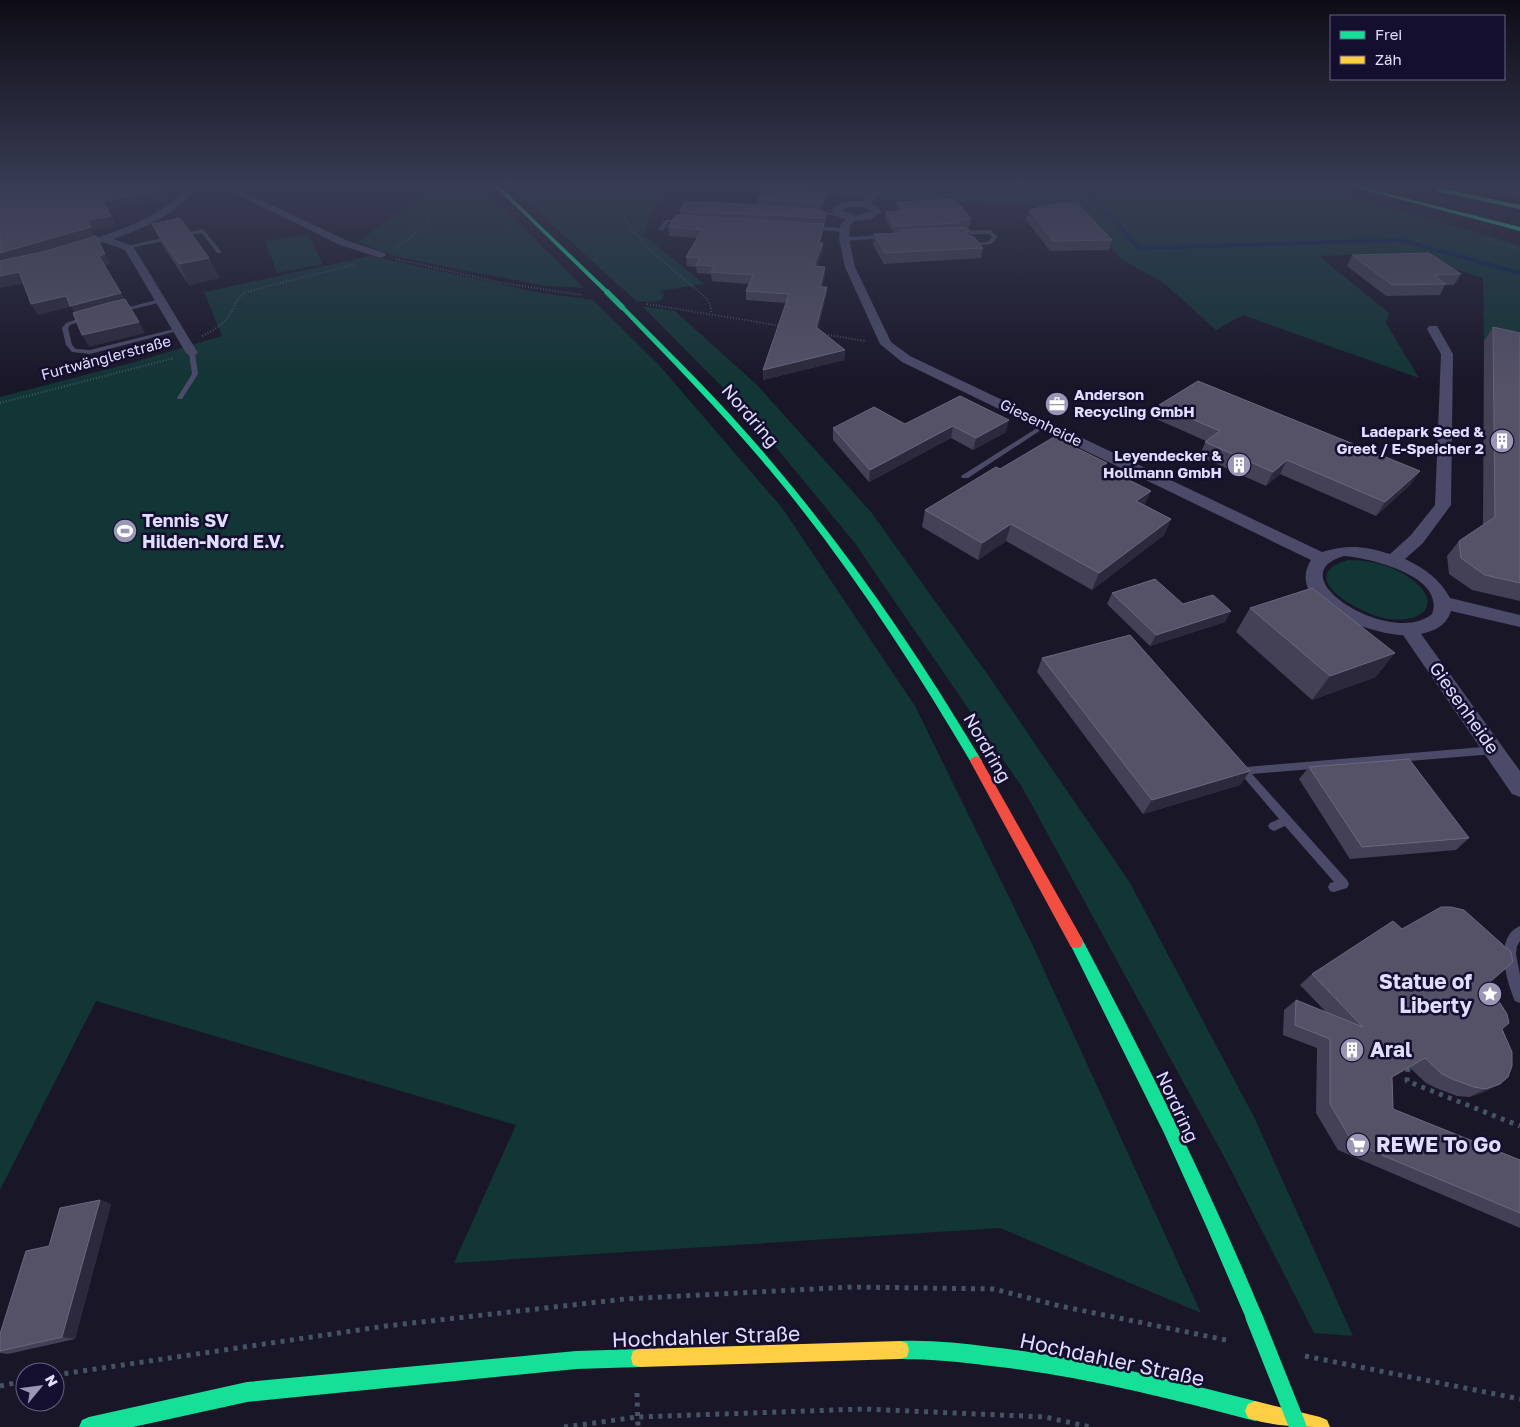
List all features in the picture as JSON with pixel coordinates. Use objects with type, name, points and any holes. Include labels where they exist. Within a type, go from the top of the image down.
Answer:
[{"type":"main road","name":"Nordring","points":[[566,253],[718,404],[791,489],[838,552],[925,678],[1034,863],[1113,1013],[1236,1273],[1298,1427]]},
{"type":"main road","name":"Hochdahler Straße","points":[[90,1427],[247,1392],[576,1360],[923,1349],[1033,1360],[1154,1385],[1320,1427]]},
{"type":"street","name":"Furtwänglerstraße","points":[[132,253],[192,353]]},
{"type":"street","points":[[374,253],[381,255]]},
{"type":"street","name":"Giesenheide","points":[[848,253],[850,267],[886,344],[906,359],[1321,558]]},
{"type":"street","points":[[1393,560],[1417,539],[1443,505],[1447,354],[1433,329]]},
{"type":"street","points":[[1338,552],[1360,552],[1393,560],[1412,568],[1427,579],[1438,591],[1444,603],[1443,614],[1436,622],[1424,627],[1408,629],[1366,622],[1329,601],[1318,589],[1313,577],[1314,566],[1321,558],[1338,552]]},
{"type":"street","points":[[1444,603],[1520,621]]},
{"type":"street","name":"Giesenheide","points":[[1408,629],[1520,788]]},
{"type":"lane","points":[[107,313],[160,301]]},
{"type":"lane","points":[[98,315],[68,324],[65,328],[69,345],[74,351],[90,352],[178,330]]},
{"type":"lane","points":[[180,398],[195,374],[192,353]]},
{"type":"lane","points":[[965,476],[1045,425]]},
{"type":"lane","points":[[1243,771],[1494,750]]},
{"type":"lane","points":[[1230,757],[1344,884],[1334,887]]},
{"type":"lane","points":[[1274,826],[1287,821]]},
{"type":"lane","points":[[1520,932],[1512,938],[1508,951],[1520,996]]},
{"type":"path","points":[[202,336],[223,322],[233,312],[236,299],[246,292],[367,262],[386,253]]},
{"type":"path","points":[[654,253],[707,299],[712,308],[711,313]]},
{"type":"path","points":[[381,255],[502,283],[583,295]]},
{"type":"path","points":[[639,304],[711,313],[786,327]]},
{"type":"path","points":[[821,334],[886,344]]},
{"type":"path","name":"Furtwänglerstraße","points":[[0,403],[192,353]]},
{"type":"path","points":[[1408,1068],[1407,1081],[1520,1126]]},
{"type":"path","points":[[65,1373],[109,1365],[386,1326],[624,1299],[852,1287],[994,1289]]},
{"type":"path","points":[[0,1386],[15,1383]]},
{"type":"path","points":[[564,1427],[638,1417],[863,1409],[1045,1417],[1090,1427]]},
{"type":"green space","points":[[269,253],[317,253],[323,264],[277,273]]},
{"type":"green space","points":[[385,253],[548,253],[584,288],[547,286],[394,256]]},
{"type":"green space","points":[[583,253],[666,253],[704,284],[660,291],[664,295],[663,299],[654,302],[636,301]]},
{"type":"green space","points":[[1115,253],[1520,253],[1520,349],[1484,341],[1483,278],[1405,253],[1319,256],[1389,313],[1386,323],[1419,378],[1243,315],[1216,330],[1164,283],[1121,259]]},
{"type":"green space","points":[[370,256],[541,293],[593,300],[659,365],[783,509],[915,706],[1033,946],[1201,1313],[1000,1228],[454,1263],[516,1125],[96,1001],[0,1190],[0,397],[131,363],[222,336],[204,292]]},
{"type":"green space","points":[[642,306],[675,311],[757,385],[871,512],[988,675],[1130,883],[1254,1117],[1353,1336],[1314,1333],[1228,1164],[1022,787],[854,542],[745,410]]},
{"type":"green space","points":[[1348,560],[1380,564],[1403,573],[1421,587],[1428,603],[1425,610],[1420,615],[1411,618],[1400,620],[1388,619],[1376,616],[1348,603],[1328,585],[1326,575],[1332,567]]},
{"type":"building","points":[[39,253],[104,253],[105,254],[99,256],[121,293],[70,306],[66,296],[31,304],[19,272],[0,276],[0,261]]},
{"type":"building","points":[[171,253],[205,253],[209,258],[179,264]]},
{"type":"building","points":[[689,253],[819,253],[814,266],[825,267],[820,287],[827,287],[816,327],[845,350],[763,370],[789,294],[746,291],[753,275],[711,272],[715,266],[696,265],[700,258],[686,257]]},
{"type":"building","points":[[1429,253],[1461,274],[1434,275],[1446,284],[1392,285],[1352,255]]},
{"type":"building","points":[[125,299],[139,322],[82,335],[73,313]]},
{"type":"building","name":"Ladepark Seed & Greet / E-Speicher 2","points":[[1493,327],[1520,333],[1520,583],[1485,575],[1461,558],[1459,541],[1495,517]]},
{"type":"building","points":[[1198,381],[1420,471],[1385,502],[1287,460],[1273,472],[1205,442],[1220,431],[1159,405]]},
{"type":"building","points":[[960,396],[1009,420],[976,438],[953,426],[870,470],[833,428],[874,407],[905,424]]},
{"type":"building","points":[[1054,437],[1107,463],[1101,466],[1151,491],[1136,501],[1171,519],[1099,573],[1011,524],[982,543],[925,510],[996,467],[1000,469]]},
{"type":"building","points":[[1155,579],[1183,604],[1213,595],[1231,611],[1156,635],[1112,593]]},
{"type":"building","points":[[1312,588],[1395,653],[1330,676],[1250,608]]},
{"type":"building","points":[[1130,635],[1250,771],[1152,800],[1042,658]]},
{"type":"building","points":[[1409,759],[1469,838],[1362,847],[1309,767]]},
{"type":"building","points":[[1441,907],[1464,910],[1511,952],[1513,962],[1483,988],[1500,1003],[1507,1014],[1509,1023],[1502,1029],[1512,1052],[1512,1066],[1508,1077],[1500,1084],[1486,1089],[1474,1087],[1442,1074],[1425,1058],[1392,1077],[1393,1109],[1520,1160],[1520,1213],[1353,1143],[1330,1104],[1330,1039],[1295,1025],[1296,1000],[1363,1027],[1312,974],[1393,921],[1402,929]]},
{"type":"building","points":[[100,1200],[62,1337],[0,1351],[0,1334],[26,1251],[49,1246],[60,1208]]},
{"type":"waterway","points":[[1446,253],[1520,273]]},
{"type":"traffic: fast","points":[[566,253],[607,292]]},
{"type":"traffic: fast","points":[[607,292],[622,307]]},
{"type":"traffic: fast","points":[[622,307],[736,426],[772,467],[828,537],[880,609],[976,761]]},
{"type":"traffic: fast","points":[[1076,942],[1170,1127],[1254,1317]]},
{"type":"traffic: fast","points":[[1254,1317],[1298,1427]]},
{"type":"traffic: fast","points":[[900,1350],[950,1352],[1049,1364],[1118,1378],[1255,1411]]},
{"type":"traffic: fast","points":[[89,1427],[247,1392],[576,1360],[640,1358]]},
{"type":"traffic: slow","points":[[640,1358],[900,1350]]},
{"type":"traffic: slow","points":[[1255,1411],[1320,1427]]},
{"type":"traffic: jam","points":[[976,761],[1076,942]]},
{"type":"place","name":"Anderson Recycling GmbH","points":[[1057,404]]},
{"type":"place","name":"Ladepark Seed & Greet / E-Speicher 2","points":[[1502,441]]},
{"type":"place","name":"Leyendecker & Hollmann GmbH","points":[[1239,465]]},
{"type":"place","name":"Tennis SV Hilden-Nord E.V.","points":[[125,531]]},
{"type":"place","name":"Statue of Liberty","points":[[1490,994]]},
{"type":"place","name":"Aral","points":[[1352,1050]]},
{"type":"place","name":"REWE To Go","points":[[1358,1145]]}]
